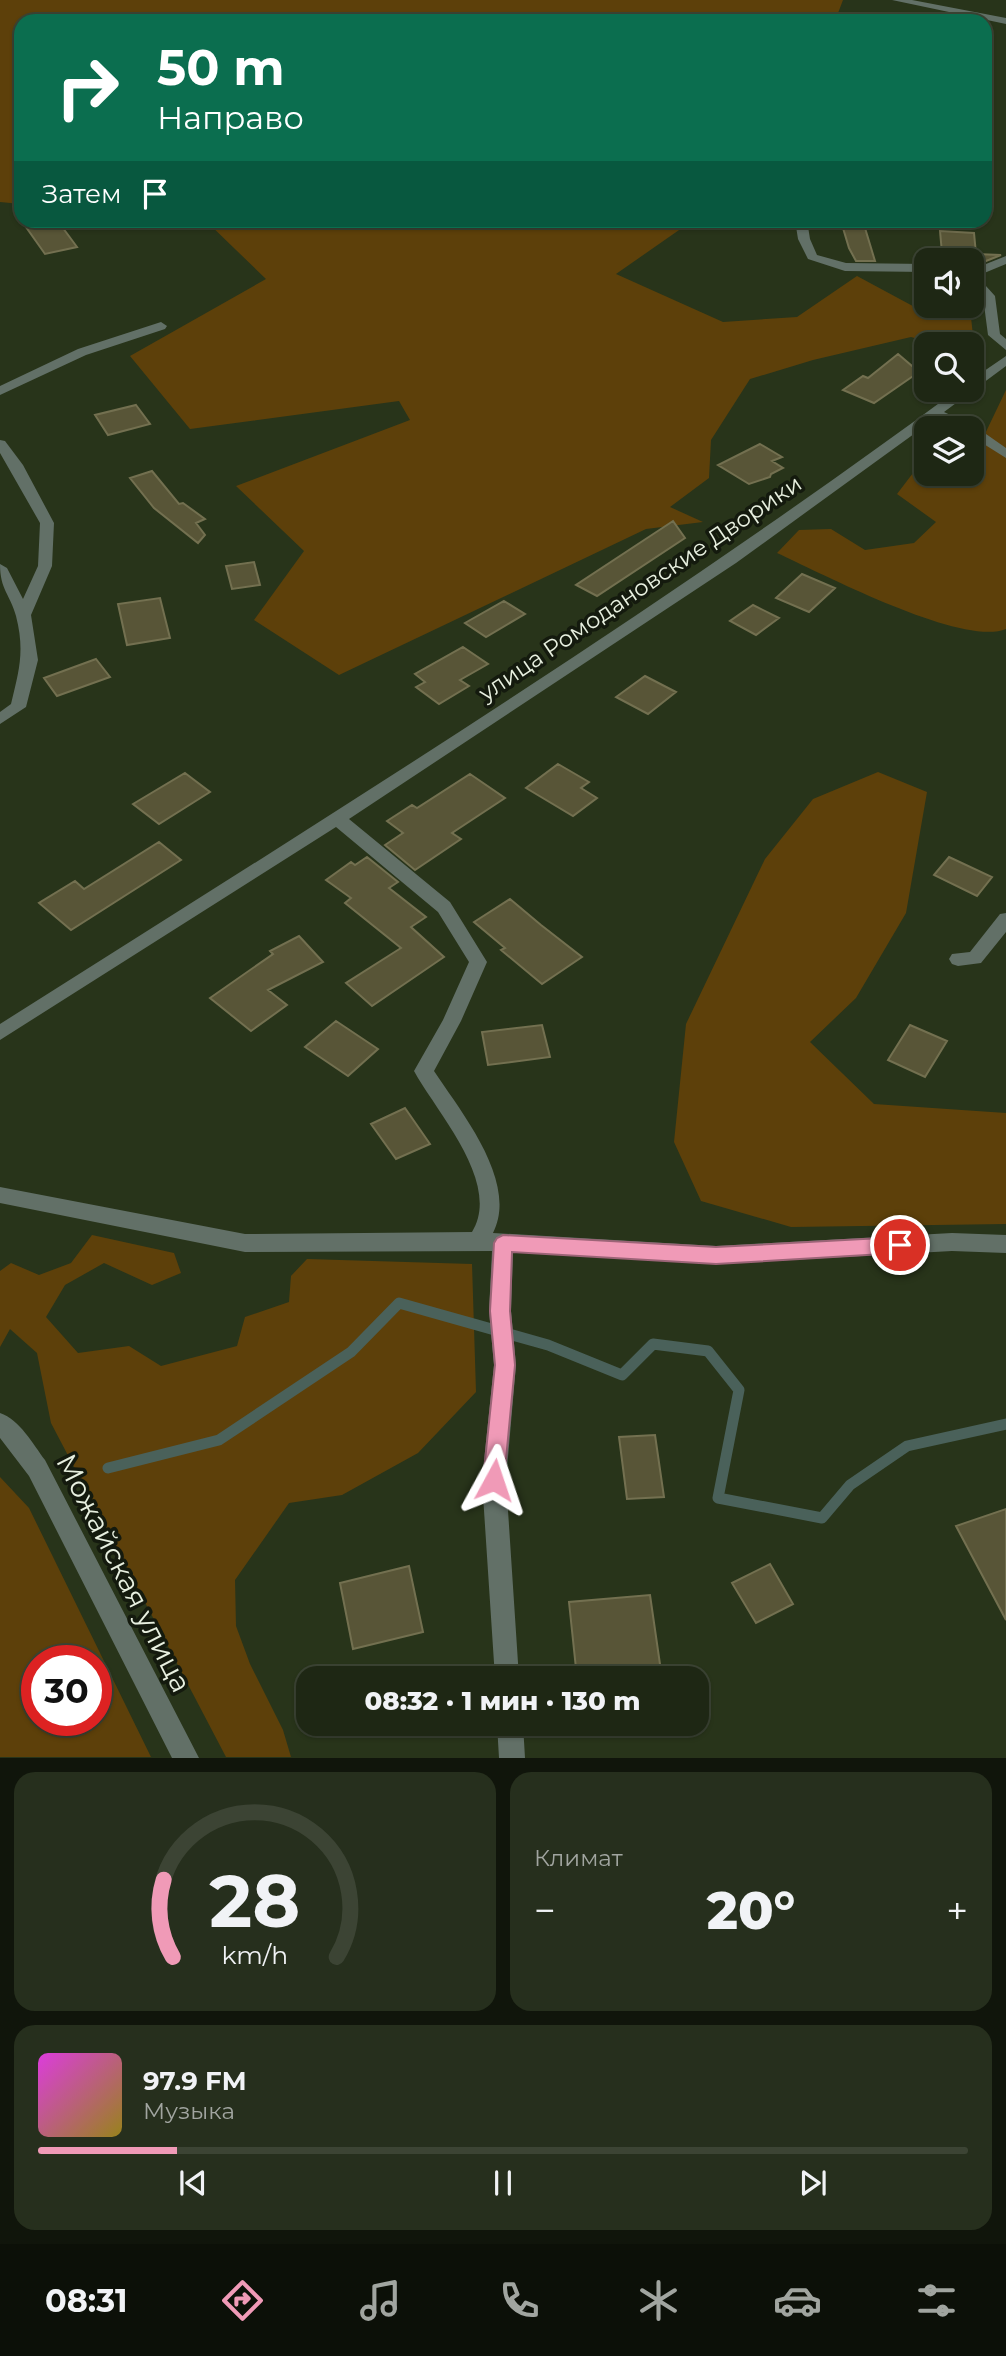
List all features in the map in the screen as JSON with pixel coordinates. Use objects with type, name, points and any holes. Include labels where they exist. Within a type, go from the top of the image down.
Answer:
[{"type":"street","points":[[897,0],[970,14]]},
{"type":"street","points":[[802,228],[812,257],[845,267],[914,268]]},
{"type":"street","points":[[984,269],[1006,260]]},
{"type":"street","points":[[984,290],[989,296],[993,335],[1006,346]]},
{"type":"street","points":[[0,391],[82,352],[161,326]]},
{"type":"street","points":[[984,376],[1006,360]]},
{"type":"street","name":"улица Ромодановские Дворики","points":[[0,1034],[552,680],[726,562],[950,402]]},
{"type":"street","points":[[935,414],[940,416]]},
{"type":"street","points":[[984,439],[1006,454]]},
{"type":"street","points":[[0,444],[16,465],[47,523],[45,566],[23,615]]},
{"type":"street","points":[[0,568],[23,615],[30,660],[18,707],[0,719]]},
{"type":"street","points":[[336,818],[444,907],[478,962],[452,1021],[424,1071],[472,1147],[489,1192],[488,1222],[478,1241]]},
{"type":"street","points":[[958,959],[975,958],[1006,919]]},
{"type":"street","points":[[0,1195],[245,1242],[478,1241],[716,1255],[952,1242],[1006,1244]]},
{"type":"street","points":[[503,1243],[500,1311],[505,1365],[494,1480],[506,1666]]},
{"type":"street","name":"Можайская улица","points":[[0,1423],[16,1439],[37,1468],[186,1758]]},
{"type":"street","points":[[511,1736],[512,1758]]},
{"type":"shaded area","points":[[0,0],[843,0],[838,14],[14,14],[14,203],[0,202]]},
{"type":"shaded area","points":[[213,228],[682,228],[616,274],[723,322],[797,317],[857,276],[914,307],[914,318],[971,318],[973,332],[914,332],[914,338],[813,360],[750,379],[711,440],[709,478],[670,507],[703,522],[646,529],[339,675],[254,620],[304,551],[236,486],[410,420],[399,401],[190,429],[130,356],[266,279]]},
{"type":"shaded area","points":[[1006,390],[1006,629],[985,632],[958,628],[926,618],[892,606],[777,553],[799,530],[831,529],[865,550],[914,543],[936,522],[897,494],[914,472],[914,486],[984,486],[984,436]]},
{"type":"shaded area","points":[[878,772],[927,792],[906,913],[856,998],[810,1042],[874,1104],[1006,1113],[1006,1224],[791,1227],[701,1201],[674,1142],[686,1024],[765,859],[813,799]]},
{"type":"shaded area","points":[[92,1235],[174,1253],[181,1273],[152,1285],[104,1263],[65,1285],[46,1317],[78,1353],[129,1346],[161,1366],[237,1346],[245,1317],[289,1302],[291,1276],[307,1259],[472,1264],[476,1392],[418,1453],[342,1495],[289,1503],[235,1580],[236,1626],[250,1664],[283,1730],[291,1757],[226,1757],[51,1423],[37,1353],[10,1329],[0,1347],[0,1271],[11,1263],[39,1275],[71,1263]]},
{"type":"shaded area","points":[[0,1477],[29,1508],[96,1645],[21,1645],[21,1736],[112,1736],[112,1677],[151,1757],[0,1757]]},
{"type":"building","points":[[27,228],[63,228],[77,247],[45,254]]},
{"type":"building","points":[[843,228],[865,228],[875,261],[856,261]]},
{"type":"building","points":[[940,231],[974,233],[975,248],[942,248]]},
{"type":"building","points":[[984,254],[1001,255],[984,262]]},
{"type":"building","points":[[898,354],[914,368],[914,375],[874,403],[843,390],[863,376],[868,378]]},
{"type":"building","points":[[136,405],[150,424],[108,435],[95,415]]},
{"type":"building","points":[[760,444],[782,457],[772,461],[783,468],[770,477],[749,484],[718,465]]},
{"type":"building","points":[[152,471],[179,504],[183,503],[205,519],[196,523],[205,535],[198,543],[154,508],[130,478]]},
{"type":"building","points":[[673,521],[685,538],[597,596],[576,585]]},
{"type":"building","points":[[254,562],[260,585],[232,589],[226,566]]},
{"type":"building","points":[[802,574],[835,588],[809,612],[776,598]]},
{"type":"building","points":[[160,598],[170,638],[127,645],[118,604]]},
{"type":"building","points":[[504,601],[525,614],[486,637],[465,623]]},
{"type":"building","points":[[753,605],[779,618],[756,635],[730,621]]},
{"type":"building","points":[[463,647],[488,664],[460,680],[469,686],[439,704],[416,687],[425,682],[415,674]]},
{"type":"building","points":[[96,659],[110,677],[57,696],[44,678]]},
{"type":"building","points":[[645,676],[676,692],[648,714],[616,697]]},
{"type":"building","points":[[558,764],[589,782],[581,788],[597,798],[573,816],[526,788]]},
{"type":"building","points":[[185,773],[210,792],[159,824],[133,804]]},
{"type":"building","points":[[470,774],[505,798],[452,833],[461,839],[415,870],[385,845],[403,833],[387,821],[412,805],[417,808]]},
{"type":"building","points":[[159,842],[181,860],[71,930],[39,903],[75,881],[84,889]]},
{"type":"building","points":[[367,857],[398,882],[389,888],[426,917],[411,927],[444,957],[372,1006],[346,983],[401,948],[345,903],[351,898],[326,880],[351,862],[355,865]]},
{"type":"building","points":[[949,857],[992,877],[977,896],[934,875]]},
{"type":"building","points":[[510,899],[582,957],[542,984],[501,950],[505,948],[474,922]]},
{"type":"building","points":[[299,936],[323,962],[268,990],[287,1005],[251,1031],[210,998],[273,954],[270,951]]},
{"type":"building","points":[[336,1021],[378,1049],[348,1076],[305,1047]]},
{"type":"building","points":[[542,1025],[550,1057],[488,1065],[482,1032]]},
{"type":"building","points":[[910,1025],[947,1041],[925,1077],[888,1060]]},
{"type":"building","points":[[405,1108],[430,1144],[396,1159],[371,1124]]},
{"type":"building","points":[[655,1435],[664,1497],[627,1499],[619,1437]]},
{"type":"building","points":[[1006,1509],[1006,1620],[956,1526]]},
{"type":"building","points":[[770,1564],[793,1604],[756,1623],[732,1583]]},
{"type":"building","points":[[409,1566],[423,1632],[353,1649],[340,1583]]},
{"type":"building","points":[[650,1595],[660,1666],[576,1666],[569,1602]]},
{"type":"waterway","points":[[108,1468],[219,1440],[351,1352],[399,1303],[548,1345],[622,1375],[653,1344],[708,1351],[739,1390],[718,1498],[822,1518],[850,1485],[907,1446],[1006,1424]]},
{"type":"route","points":[[494,1480],[505,1365],[500,1311],[503,1243],[716,1255],[900,1245]]}]
